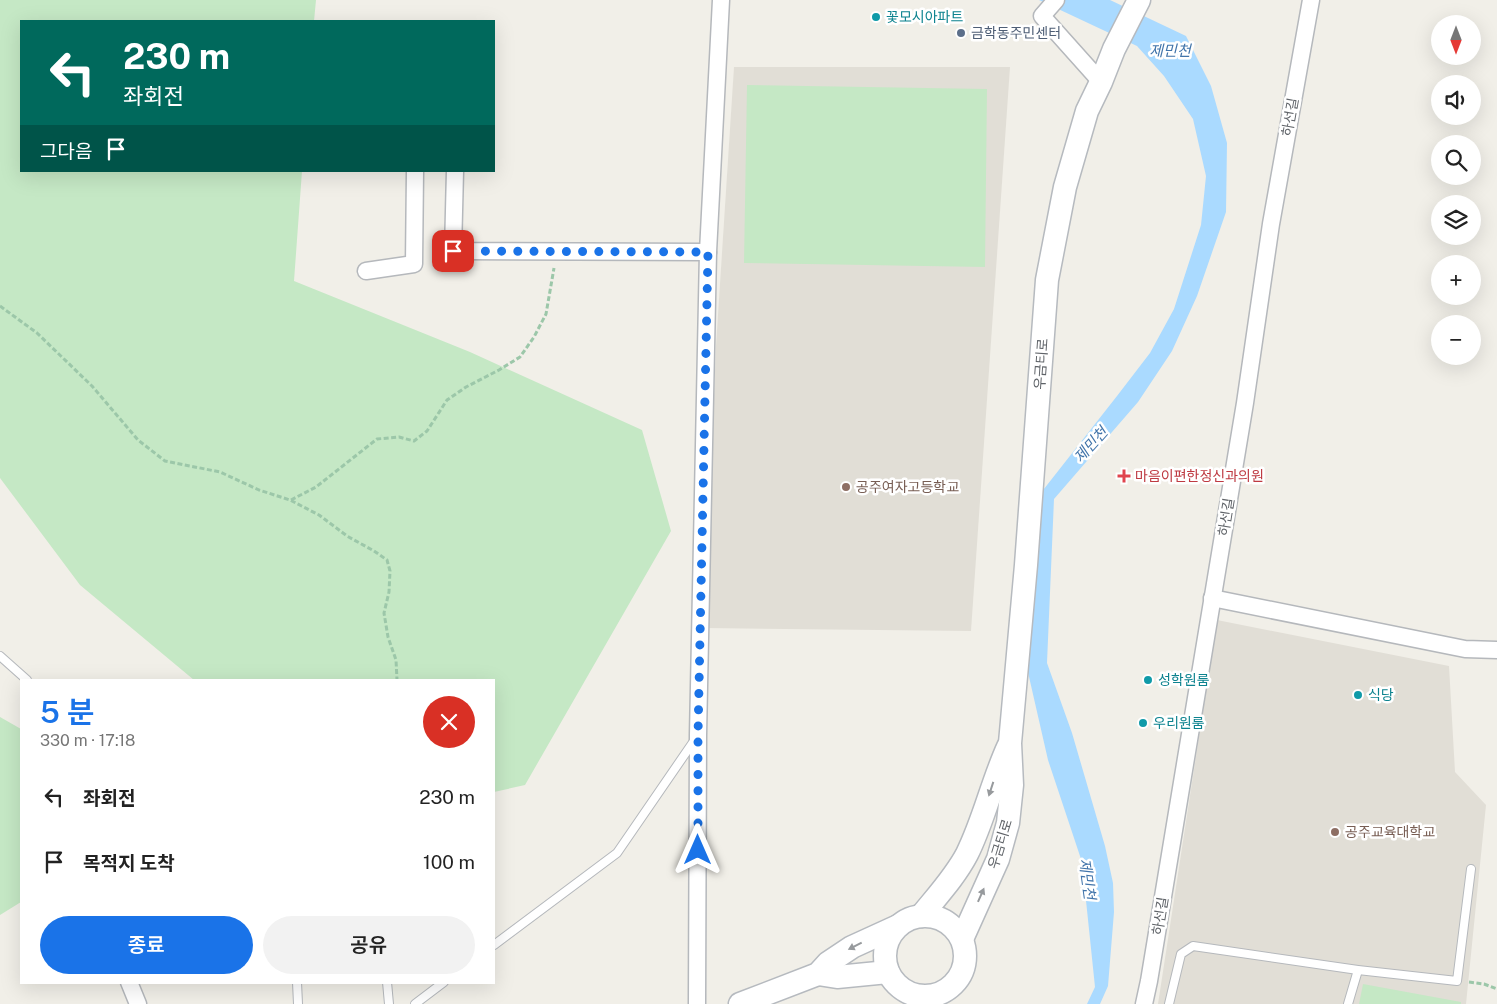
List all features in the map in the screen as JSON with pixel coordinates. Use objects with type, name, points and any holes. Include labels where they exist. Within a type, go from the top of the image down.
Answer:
[{"type":"main road","name":"우금티로","points":[[962,939],[998,859],[1008,823],[1012,785],[1010,744],[1026,565],[1047,280],[1065,187],[1087,111],[1114,49],[1139,0]]},
{"type":"main road","name":"우금티로","points":[[921,916],[951,879],[967,854],[983,814],[996,772],[1010,744]]},
{"type":"main road","points":[[740,1004],[818,974],[828,963],[852,947],[909,919],[921,916],[934,916],[945,921],[955,929],[962,939],[965,952],[964,964],[950,995],[941,992],[917,999],[900,986],[888,972],[885,959],[886,947],[890,935],[898,926]]},
{"type":"main road","points":[[818,974],[837,977],[888,972]]},
{"type":"street","points":[[697,1004],[698,735],[708,252],[722,0]]},
{"type":"street","points":[[1056,0],[1042,16],[1101,82]]},
{"type":"street","name":"하선길","points":[[1144,1004],[1244,403],[1271,224],[1312,0]]},
{"type":"street","points":[[366,271],[414,264],[415,172]]},
{"type":"street","points":[[455,172],[453,251],[560,253],[708,252]]},
{"type":"street","points":[[1212,598],[1465,649],[1497,650]]},
{"type":"street","points":[[130,984],[138,1004]]},
{"type":"lane","points":[[0,656],[27,679]]},
{"type":"lane","points":[[495,944],[617,853],[698,735]]},
{"type":"lane","points":[[1169,1004],[1180,954],[1193,946],[1358,970],[1457,981],[1471,869]]},
{"type":"lane","points":[[1348,1004],[1358,970]]},
{"type":"lane","points":[[297,984],[298,1004]]},
{"type":"lane","points":[[387,984],[388,1004]]},
{"type":"lane","points":[[415,1004],[441,984]]},
{"type":"path","points":[[290,500],[316,487],[377,439],[399,437],[414,441],[427,431],[447,400],[466,387],[520,357],[534,337],[546,314],[552,275],[560,253]]},
{"type":"path","points":[[0,306],[37,333],[92,386],[138,440],[165,461],[220,472],[259,490],[290,500],[319,515],[347,536],[374,550],[387,560],[390,571],[389,592],[384,613],[388,637],[396,660],[397,679]]},
{"type":"path","points":[[1457,981],[1484,984],[1497,989]]},
{"type":"shaded area","name":"공주여자고등학교","points":[[734,67],[1010,67],[971,631],[705,628],[716,346]]},
{"type":"shaded area","name":"공주교육대학교","points":[[1217,620],[1449,666],[1455,772],[1486,805],[1466,1004],[1158,1004]]},
{"type":"green space","points":[[0,0],[316,0],[314,20],[20,20],[20,172],[302,172],[294,281],[470,352],[642,430],[671,531],[525,785],[495,792],[495,679],[193,679],[80,585],[0,478]]},
{"type":"green space","points":[[747,85],[987,89],[985,267],[744,263]]},
{"type":"green space","points":[[0,717],[20,728],[20,903],[0,915]]},
{"type":"green space","points":[[1363,984],[1461,1002],[1461,1004],[1359,1004]]},
{"type":"water","name":"제민천","points":[[1039,0],[1110,0],[1186,36],[1211,86],[1227,143],[1226,212],[1197,296],[1172,351],[1138,402],[1054,499],[1047,663],[1072,733],[1105,846],[1113,883],[1114,912],[1108,986],[1100,1004],[1087,1004],[1095,987],[1082,862],[1048,760],[1027,668],[1040,494],[1150,353],[1174,309],[1201,225],[1206,176],[1193,119],[1164,76],[1137,46]]},
{"type":"place","name":"꽃모시아파트","points":[[876,17]]},
{"type":"place","name":"금학동주민센터","points":[[961,33]]},
{"type":"place","name":"마음이편한정신과의원","points":[[1124,476]]},
{"type":"place","name":"공주여자고등학교","points":[[846,487]]},
{"type":"place","name":"성학원룸","points":[[1148,680]]},
{"type":"place","name":"식당","points":[[1358,695]]},
{"type":"place","name":"우리원룸","points":[[1143,723]]},
{"type":"place","name":"공주교육대학교","points":[[1335,832]]},
{"type":"route","points":[[453,251],[555,253],[708,252],[698,735],[698,850]]}]
